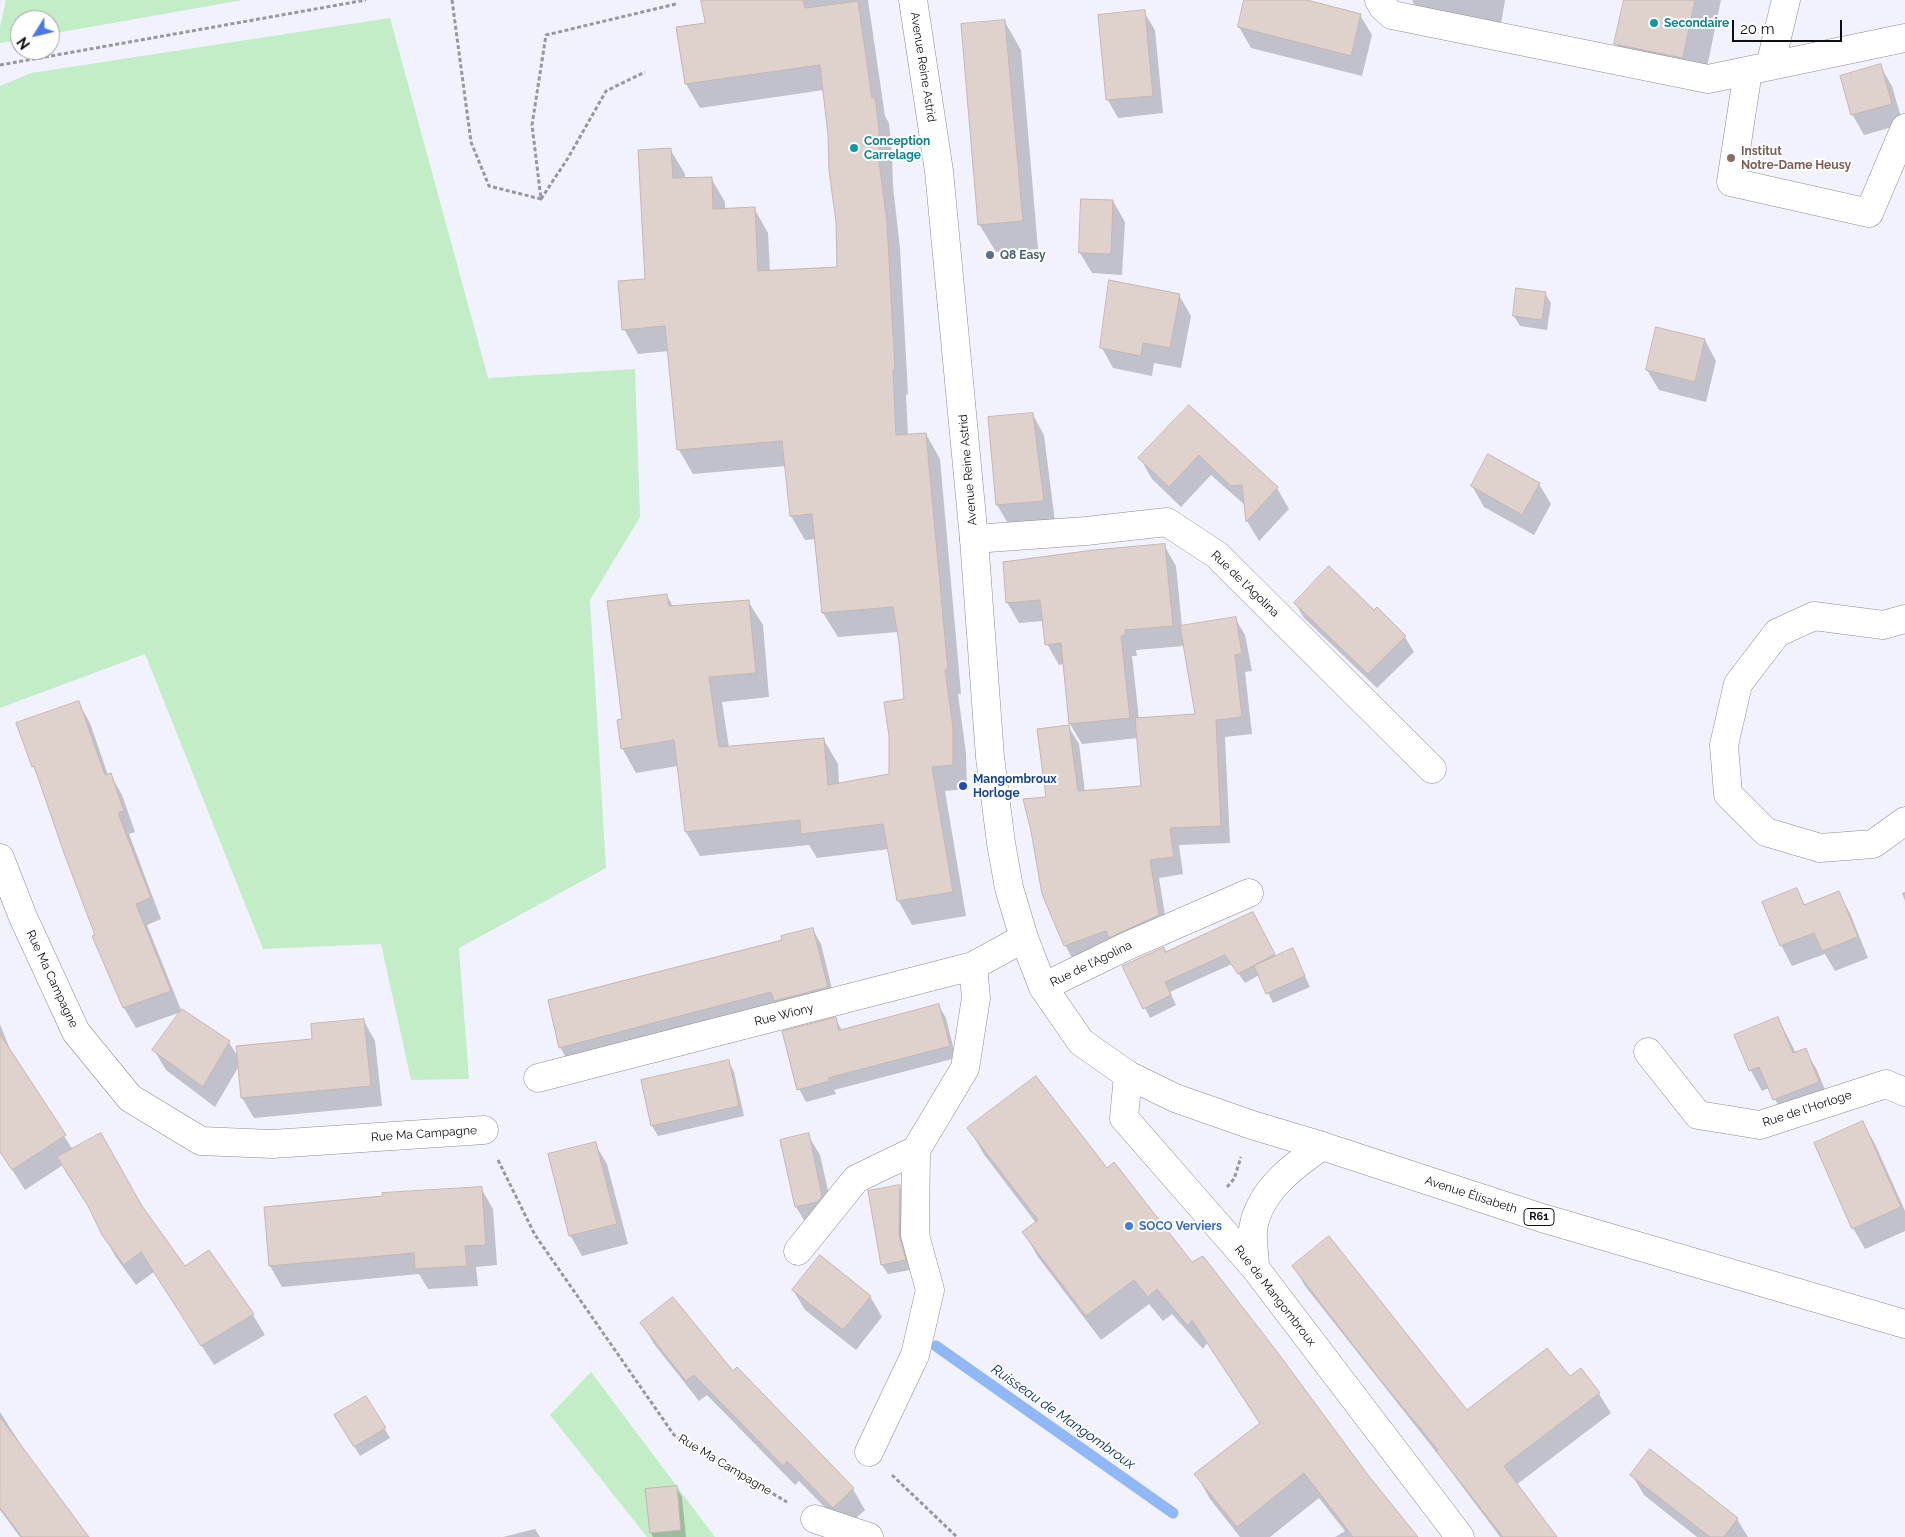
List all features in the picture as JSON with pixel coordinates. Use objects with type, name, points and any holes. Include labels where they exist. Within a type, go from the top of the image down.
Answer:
[{"type":"main road","name":"Avenue Reine Astrid","points":[[913,0],[939,171],[974,539],[990,757],[1009,888],[1024,938]]},
{"type":"main road","points":[[1379,0],[1383,7],[1392,15],[1708,80],[1905,38]]},
{"type":"main road","points":[[1786,0],[1759,69],[1731,182],[1869,213],[1905,128]]},
{"type":"main road","name":"Rue de l'Agolina","points":[[974,539],[1086,531],[1167,522],[1217,555],[1432,769]]},
{"type":"main road","points":[[1905,619],[1883,625],[1814,616],[1777,633],[1738,684],[1724,746],[1728,794],[1766,832],[1820,848],[1829,848],[1874,844],[1905,821]]},
{"type":"main road","name":"Rue Ma Campagne","points":[[0,858],[23,917],[76,1032],[130,1098],[200,1141],[272,1144],[484,1130]]},
{"type":"main road","name":"Rue de l'Agolina","points":[[1043,987],[1128,946],[1249,893]]},
{"type":"main road","points":[[1024,938],[1043,987],[1081,1042],[1128,1075]]},
{"type":"main road","name":"Rue Wiony","points":[[538,1078],[973,966],[1024,938]]},
{"type":"main road","points":[[868,1452],[915,1355],[930,1290],[914,1234],[916,1150],[965,1068],[976,998],[973,966]]},
{"type":"main road","name":"Rue de l'Horloge","points":[[1648,1052],[1698,1115],[1751,1124],[1760,1125],[1886,1084],[1905,1092]]},
{"type":"main road","name":"Avenue Élisabeth","points":[[1128,1075],[1175,1098],[1252,1125],[1542,1218],[1905,1324]]},
{"type":"main road","name":"Rue de Mangombroux","points":[[1128,1075],[1124,1118],[1255,1268],[1460,1537]]},
{"type":"main road","points":[[1255,1268],[1253,1230],[1260,1206],[1282,1177],[1322,1146]]},
{"type":"main road","points":[[798,1251],[856,1180],[916,1150]]},
{"type":"main road","points":[[816,1519],[869,1537]]},
{"type":"path","points":[[0,65],[366,0]]},
{"type":"path","points":[[452,0],[472,142],[489,186],[541,199]]},
{"type":"path","points":[[541,199],[532,126],[546,35],[676,4]]},
{"type":"path","points":[[541,199],[568,158],[606,91],[645,72]]},
{"type":"path","points":[[1204,1211],[1234,1179],[1252,1125]]},
{"type":"path","name":"Rue Ma Campagne","points":[[484,1130],[535,1234],[674,1436],[816,1519]]},
{"type":"path","points":[[868,1452],[957,1537]]},
{"type":"green space","points":[[6,0],[243,0],[60,32],[60,10],[10,10],[10,42],[0,43],[0,27]]},
{"type":"green space","points":[[390,18],[488,378],[635,369],[640,517],[590,600],[606,868],[459,948],[469,1079],[411,1080],[381,944],[263,949],[145,654],[0,708],[0,86],[31,73]]},
{"type":"green space","points":[[591,1372],[715,1537],[647,1537],[550,1415]]},
{"type":"building","points":[[701,0],[803,0],[805,8],[858,1],[872,98],[875,97],[879,129],[879,161],[887,222],[895,370],[893,370],[896,435],[926,433],[948,670],[945,670],[953,727],[953,765],[932,767],[953,892],[897,901],[883,824],[801,834],[800,820],[685,832],[674,740],[621,749],[617,720],[622,719],[607,601],[667,594],[669,606],[749,600],[756,673],[709,677],[719,747],[824,738],[828,785],[889,774],[889,736],[884,702],[904,699],[899,642],[893,607],[822,613],[812,514],[790,516],[782,441],[677,450],[665,326],[622,330],[618,281],[645,279],[638,150],[671,148],[673,178],[712,177],[713,209],[755,207],[758,271],[837,267],[836,222],[829,170],[828,135],[820,65],[685,84],[676,27],[705,23]]},
{"type":"building","points":[[1244,0],[1307,0],[1361,14],[1351,56],[1238,27]]},
{"type":"building","name":"Secondaire","points":[[1624,0],[1695,0],[1683,58],[1614,44]]},
{"type":"building","points":[[1145,10],[1153,96],[1106,100],[1098,15]]},
{"type":"building","points":[[1005,20],[1023,221],[978,225],[961,24]]},
{"type":"building","points":[[1881,64],[1892,104],[1851,115],[1840,76]]},
{"type":"building","points":[[1081,199],[1113,200],[1111,254],[1079,253]]},
{"type":"building","points":[[1109,280],[1180,294],[1170,348],[1143,343],[1141,356],[1100,348]]},
{"type":"building","points":[[1516,288],[1546,292],[1542,320],[1513,316]]},
{"type":"building","points":[[1656,327],[1705,339],[1695,382],[1646,370]]},
{"type":"building","points":[[1189,405],[1278,487],[1246,522],[1242,485],[1231,486],[1199,455],[1169,487],[1138,458]]},
{"type":"building","points":[[1033,413],[1044,501],[996,505],[988,417]]},
{"type":"building","points":[[1488,454],[1540,483],[1522,515],[1471,486]]},
{"type":"building","points":[[1165,544],[1173,626],[1125,630],[1126,635],[1121,636],[1130,718],[1069,724],[1061,643],[1045,645],[1040,600],[1006,603],[1003,562],[1094,550]]},
{"type":"building","points":[[1329,566],[1374,610],[1377,607],[1406,636],[1368,674],[1294,603]]},
{"type":"building","points":[[1236,617],[1242,654],[1235,655],[1242,717],[1216,720],[1221,826],[1170,828],[1174,857],[1150,860],[1159,915],[1109,938],[1106,931],[1064,946],[1042,894],[1031,831],[1023,799],[1046,797],[1037,729],[1069,725],[1078,791],[1141,786],[1135,718],[1195,714],[1180,626]]},
{"type":"building","points":[[79,701],[105,775],[111,773],[124,811],[118,813],[151,898],[136,904],[171,991],[123,1008],[92,936],[95,935],[34,766],[32,767],[16,723]]},
{"type":"building","points":[[1797,888],[1804,905],[1839,891],[1858,937],[1822,951],[1814,933],[1780,946],[1762,902]]},
{"type":"building","points":[[1253,912],[1275,954],[1238,974],[1225,955],[1165,982],[1171,995],[1143,1009],[1122,966],[1164,947],[1165,952]]},
{"type":"building","points":[[813,928],[828,987],[774,1001],[771,992],[559,1048],[548,1000],[782,940],[781,936]]},
{"type":"building","points":[[1293,948],[1305,976],[1266,994],[1254,966]]},
{"type":"building","points":[[939,1004],[950,1046],[828,1078],[830,1081],[797,1090],[782,1031],[836,1017],[839,1030]]},
{"type":"building","points":[[182,1009],[230,1041],[203,1087],[152,1050]]},
{"type":"building","points":[[1778,1017],[1793,1053],[1806,1048],[1819,1082],[1773,1100],[1759,1067],[1749,1071],[1734,1035]]},
{"type":"building","points":[[364,1019],[371,1086],[241,1098],[236,1046],[312,1039],[311,1024]]},
{"type":"building","points":[[0,1034],[66,1135],[12,1170],[0,1152]]},
{"type":"building","points":[[729,1060],[739,1106],[651,1126],[641,1080]]},
{"type":"building","points":[[1036,1076],[1107,1168],[1114,1162],[1192,1262],[1203,1256],[1275,1349],[1368,1475],[1418,1537],[1353,1537],[1304,1473],[1237,1527],[1194,1474],[1260,1423],[1192,1320],[1188,1326],[1157,1289],[1148,1297],[1134,1280],[1086,1316],[1022,1232],[1038,1220],[967,1128]]},
{"type":"building","points":[[1863,1121],[1901,1207],[1852,1229],[1814,1143]]},
{"type":"building","points":[[101,1133],[142,1206],[185,1266],[209,1250],[254,1314],[201,1346],[141,1252],[124,1265],[102,1235],[88,1206],[57,1157]]},
{"type":"building","points":[[809,1133],[822,1196],[818,1202],[795,1207],[780,1140]]},
{"type":"building","points":[[596,1142],[617,1224],[569,1236],[548,1154]]},
{"type":"building","points":[[900,1185],[899,1235],[906,1260],[881,1265],[868,1191]]},
{"type":"building","points":[[482,1187],[486,1245],[465,1246],[467,1266],[415,1269],[414,1253],[269,1266],[264,1207],[383,1196],[382,1193]]},
{"type":"building","points":[[1329,1236],[1467,1410],[1547,1348],[1570,1376],[1581,1368],[1600,1393],[1504,1466],[1557,1537],[1503,1537],[1436,1451],[1438,1450],[1378,1377],[1292,1266]]},
{"type":"building","points":[[820,1255],[871,1296],[843,1330],[792,1290]]},
{"type":"building","points":[[673,1297],[733,1371],[737,1367],[854,1488],[833,1508],[787,1461],[783,1466],[694,1375],[686,1381],[640,1323]]},
{"type":"building","points":[[366,1396],[386,1428],[354,1447],[334,1415]]},
{"type":"building","points":[[0,1417],[89,1537],[22,1537],[0,1508]]},
{"type":"building","points":[[1650,1449],[1738,1518],[1724,1537],[1710,1537],[1630,1475]]},
{"type":"building","points":[[677,1486],[681,1530],[650,1533],[645,1489]]},
{"type":"waterway","name":"Ruisseau de Mangombroux","points":[[936,1346],[1173,1513]]},
{"type":"place","name":"Secondaire","points":[[1654,23]]},
{"type":"place","name":"Conception Carrelage","points":[[854,148]]},
{"type":"place","name":"Institut Notre-Dame Heusy","points":[[1731,158]]},
{"type":"place","name":"Q8 Easy","points":[[990,255]]},
{"type":"place","name":"Mangombroux Horloge","points":[[963,786]]},
{"type":"place","name":"SOCO Verviers","points":[[1129,1226]]}]
